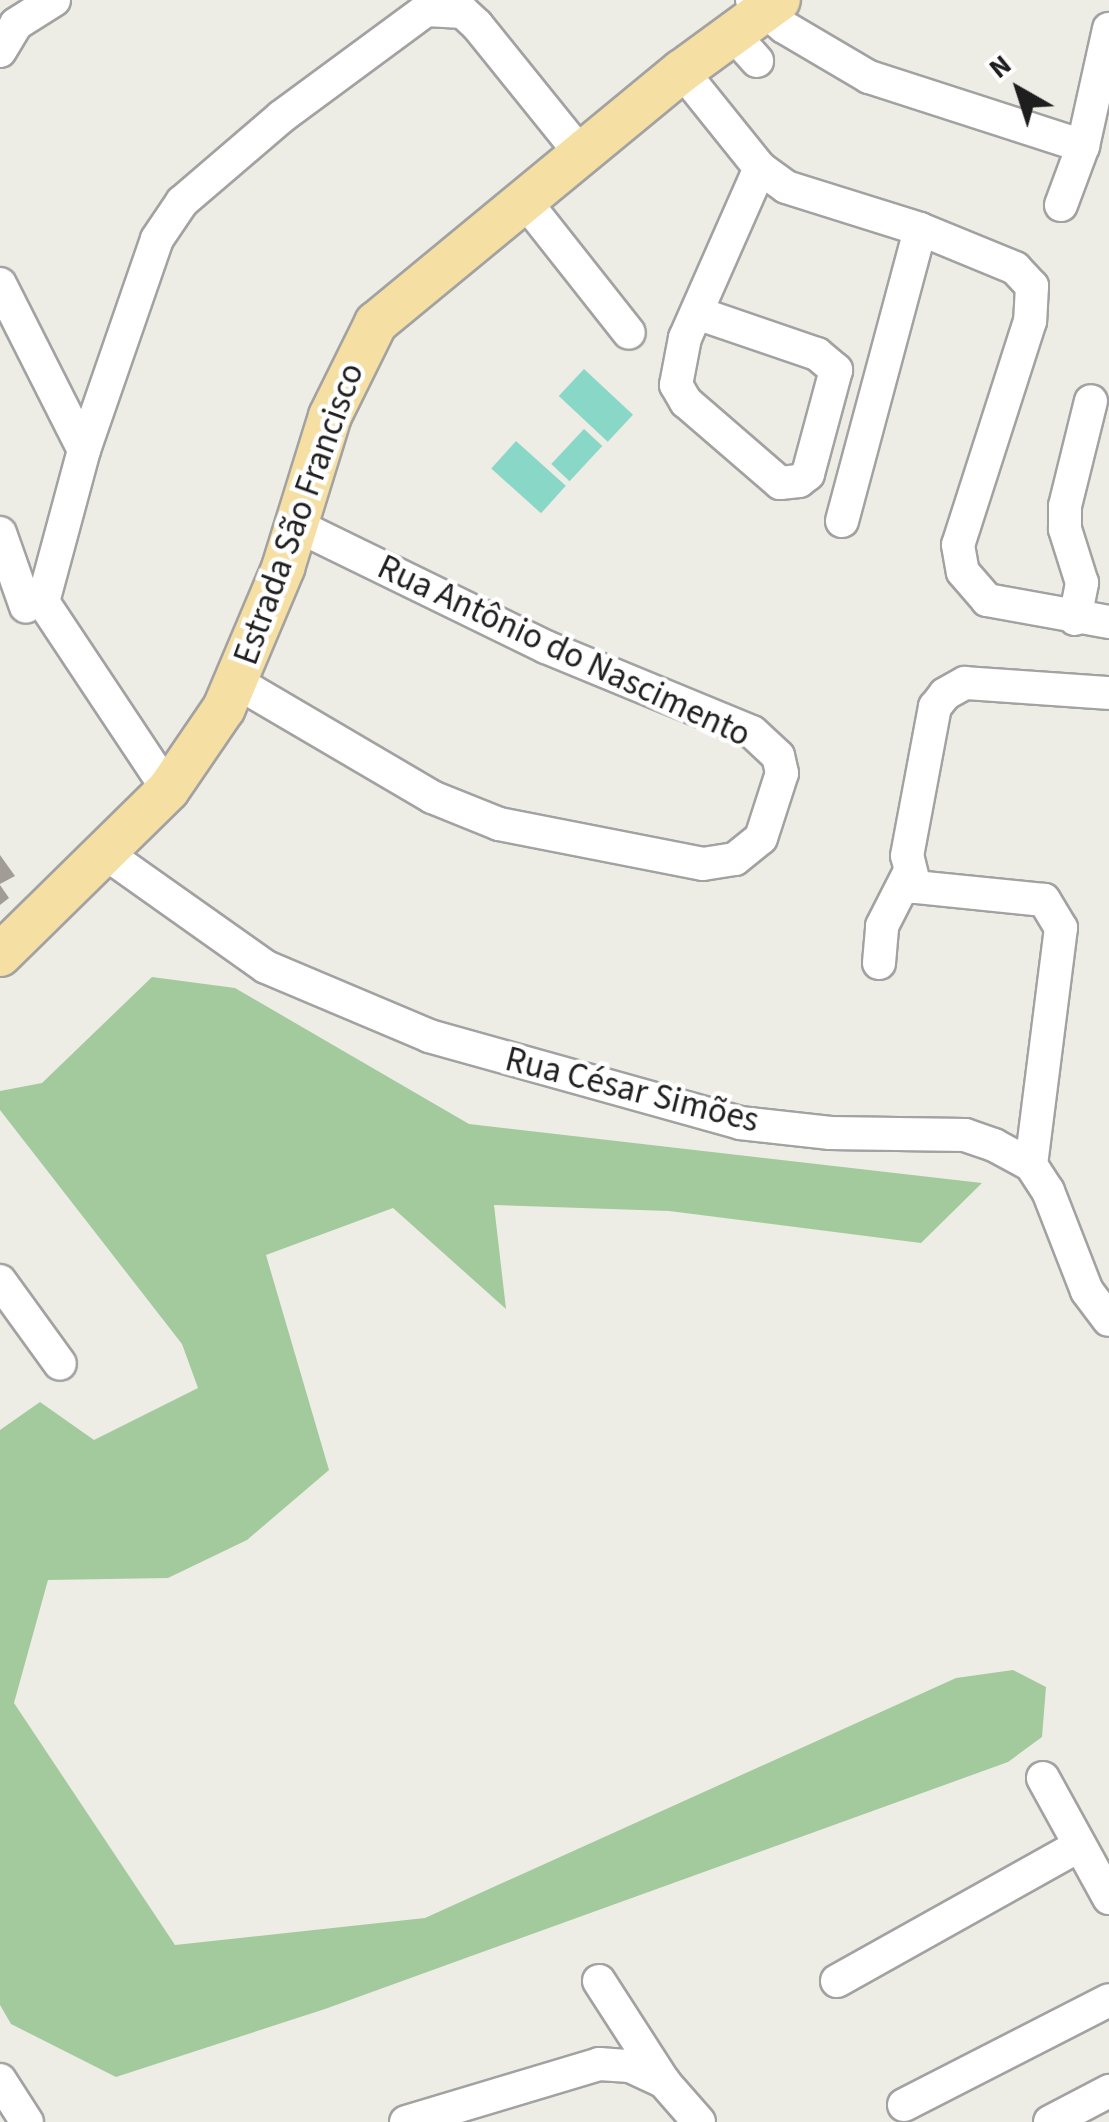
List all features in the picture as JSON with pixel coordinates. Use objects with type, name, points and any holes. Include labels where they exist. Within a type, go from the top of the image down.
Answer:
[{"type":"main road","name":"Estrada São Francisco","points":[[0,955],[168,790],[238,682],[296,525],[330,416],[364,337],[682,71],[756,21]]},
{"type":"street","points":[[8,38],[54,0]]},
{"type":"street","points":[[23,610],[84,450],[157,239],[182,202],[415,14],[446,8],[463,12],[581,154]]},
{"type":"street","points":[[756,21],[869,77],[1082,146]]},
{"type":"street","points":[[1060,204],[1082,146],[1109,29]]},
{"type":"street","points":[[682,71],[760,168],[786,187],[920,229],[1015,268],[1036,301],[958,545],[963,572],[987,600],[1075,619],[1109,622]]},
{"type":"street","points":[[697,312],[816,354],[836,370],[808,474],[799,481],[780,483],[686,402],[676,385],[677,362],[697,312],[760,168]]},
{"type":"street","points":[[524,200],[629,333]]},
{"type":"street","points":[[842,521],[920,229]]},
{"type":"street","points":[[0,284],[84,450]]},
{"type":"street","points":[[1075,619],[1082,583],[1064,528],[1065,506],[1091,401]]},
{"type":"street","name":"Rua Antônio do Nascimento","points":[[238,682],[432,797],[499,824],[703,864],[735,860],[760,838],[782,774],[778,756],[752,732],[546,647],[296,525]]},
{"type":"street","points":[[0,532],[23,610],[168,790]]},
{"type":"street","points":[[879,963],[882,926],[908,875],[932,723],[945,694],[965,684],[1109,693]]},
{"type":"street","name":"Rua César Simões","points":[[105,853],[266,967],[429,1036],[740,1122],[830,1133],[964,1136],[1031,1164]]},
{"type":"street","points":[[908,875],[915,887],[934,892],[1044,900],[1062,928],[1031,1164],[1087,1291],[1109,1320]]},
{"type":"street","points":[[0,1281],[60,1364]]},
{"type":"street","points":[[1043,1778],[1094,1858],[1109,1898]]},
{"type":"street","points":[[837,1981],[1094,1858]]},
{"type":"street","points":[[599,1981],[664,2082],[698,2122]]},
{"type":"street","points":[[904,2105],[1109,2000]]},
{"type":"street","points":[[406,2122],[599,2064],[630,2066],[664,2082]]},
{"type":"street","points":[[0,2080],[28,2122]]},
{"type":"street","points":[[1050,2122],[1104,2103]]},
{"type":"green space","points":[[152,977],[235,988],[469,1124],[982,1183],[921,1243],[669,1211],[494,1205],[506,1309],[393,1208],[266,1255],[329,1470],[247,1540],[168,1578],[48,1580],[14,1703],[175,1945],[425,1918],[956,1678],[1013,1670],[1046,1687],[1042,1737],[1008,1762],[325,2009],[116,2077],[11,2024],[0,2005],[0,1430],[40,1402],[94,1440],[198,1388],[182,1344],[0,1110],[0,1091],[42,1083]]},
{"type":"shaded area","points":[[584,369],[633,415],[608,442],[559,396]]},
{"type":"shaded area","points":[[584,429],[602,446],[570,481],[551,464]]},
{"type":"shaded area","points":[[516,441],[566,486],[541,513],[491,468]]}]
